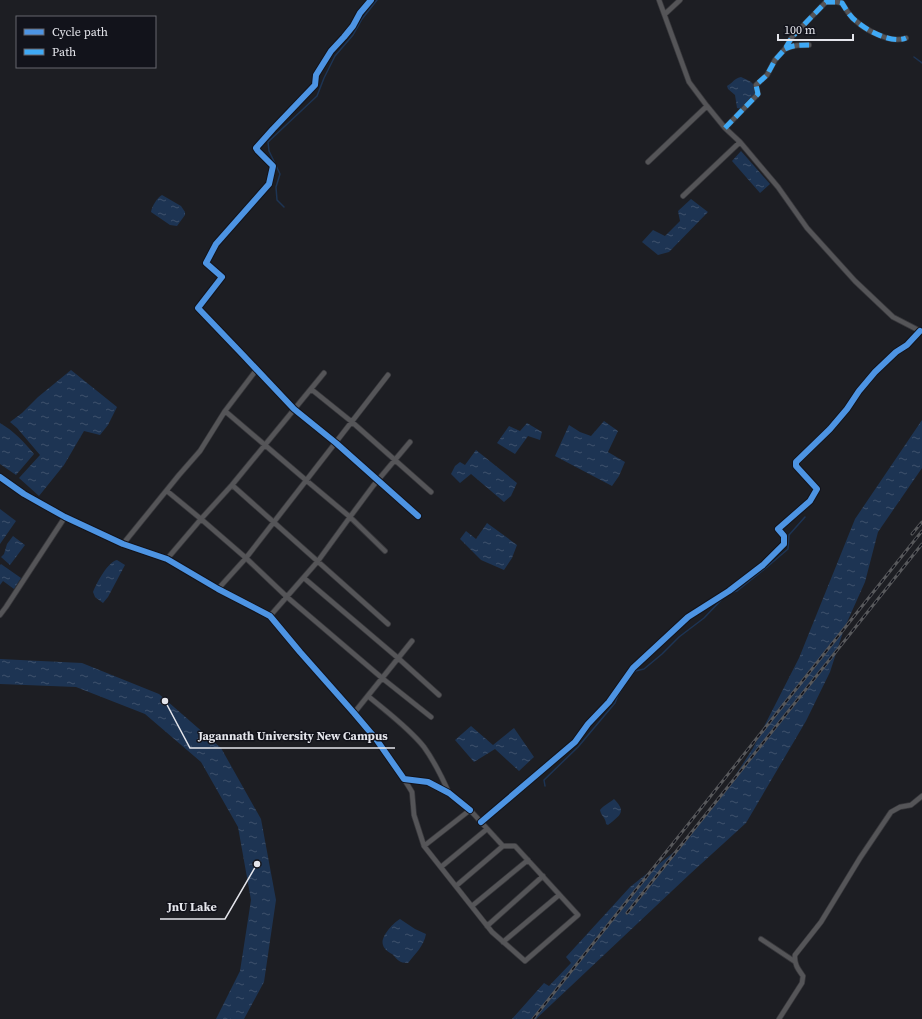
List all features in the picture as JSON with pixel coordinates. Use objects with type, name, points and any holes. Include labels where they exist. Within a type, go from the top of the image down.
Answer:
[{"type":"street","points":[[371,0],[360,13],[349,32],[331,51],[316,75],[315,85],[256,148],[273,166],[269,184],[216,244],[206,263],[222,277],[198,308],[294,409],[336,443],[418,516]]},
{"type":"street","points":[[481,822],[575,742],[588,724],[610,702],[633,668],[688,617],[729,591],[763,565],[784,544],[784,536],[778,529],[810,501],[817,489],[796,466],[796,462],[830,429],[875,372],[896,352],[907,345],[921,332],[893,317],[855,281],[807,228],[778,188],[740,142],[725,128],[707,106],[689,82],[659,0]]},
{"type":"street","points":[[665,14],[680,0]]},
{"type":"street","points":[[725,128],[758,94],[756,85],[766,75],[792,37],[825,1],[842,3],[855,21],[867,29],[889,39],[901,40],[906,38]]},
{"type":"street","points":[[785,49],[791,46],[809,45]]},
{"type":"street","points":[[648,162],[707,106]]},
{"type":"street","points":[[683,196],[740,142]]},
{"type":"street","points":[[124,544],[200,451],[225,411],[257,369]]},
{"type":"street","points":[[167,559],[232,485],[324,373]]},
{"type":"street","points":[[218,589],[246,558],[274,523],[388,375]]},
{"type":"street","points":[[311,389],[352,422],[431,492]]},
{"type":"street","points":[[225,411],[350,517],[385,551]]},
{"type":"street","points":[[270,616],[318,561],[350,517],[410,442]]},
{"type":"street","points":[[0,477],[24,494],[65,517],[124,544],[167,559],[218,589],[270,616],[354,712],[376,739],[404,779],[412,792],[414,815],[424,846],[492,932],[525,962],[578,915],[515,846],[503,846],[456,886]]},
{"type":"street","points":[[232,485],[388,624]]},
{"type":"street","points":[[167,491],[246,558],[287,596],[382,678],[431,717]]},
{"type":"street","points":[[0,615],[65,517]]},
{"type":"street","points":[[304,578],[439,695]]},
{"type":"street","points":[[354,712],[412,641]]},
{"type":"street","points":[[368,696],[413,734],[424,747],[439,771],[449,793]]},
{"type":"street","points":[[404,779],[428,782],[449,793],[470,810],[503,846]]},
{"type":"street","points":[[794,961],[795,955],[821,922],[860,858],[891,812],[900,807],[911,805],[922,796]]},
{"type":"street","points":[[424,846],[470,810]]},
{"type":"street","points":[[441,867],[487,829]]},
{"type":"street","points":[[472,906],[528,860]]},
{"type":"street","points":[[487,926],[543,876]]},
{"type":"street","points":[[503,942],[559,894]]},
{"type":"street","points":[[761,939],[794,961],[803,976],[802,983],[780,1019]]},
{"type":"water","points":[[741,77],[753,84],[756,93],[741,109],[737,108],[735,95],[728,89],[727,86]]},
{"type":"water","points":[[741,151],[770,184],[760,193],[732,161]]},
{"type":"water","points":[[162,195],[181,206],[185,212],[185,215],[177,226],[170,225],[151,212],[155,202]]},
{"type":"water","points":[[691,199],[708,212],[669,252],[658,255],[642,242],[653,230],[665,236],[680,221],[678,211]]},
{"type":"water","points":[[71,370],[117,407],[108,425],[100,435],[84,431],[64,465],[39,496],[19,478],[40,455],[10,422]]},
{"type":"water","points":[[922,420],[922,468],[878,532],[865,582],[844,629],[830,672],[806,721],[746,823],[536,1019],[512,1019],[544,983],[549,986],[571,963],[566,957],[630,887],[679,848],[722,796],[753,748],[799,658],[855,519]]},
{"type":"water","points":[[604,421],[618,431],[608,452],[625,462],[619,476],[612,486],[555,456],[569,425],[580,432],[591,436]]},
{"type":"water","points":[[0,423],[18,437],[34,454],[16,475],[0,464]]},
{"type":"water","points":[[527,423],[542,432],[540,440],[528,436],[515,454],[497,443],[509,426],[520,431]]},
{"type":"water","points":[[476,450],[517,483],[511,496],[504,502],[471,474],[460,483],[451,474],[455,466],[460,462],[465,465]]},
{"type":"water","points":[[0,509],[16,521],[0,544]]},
{"type":"water","points":[[487,523],[517,545],[512,558],[504,570],[481,560],[460,539],[466,531],[476,539]]},
{"type":"water","points":[[13,536],[25,545],[10,565],[1,557],[4,554],[7,544]]},
{"type":"water","points":[[117,560],[125,565],[108,597],[103,603],[95,597],[93,592],[100,578],[110,564]]},
{"type":"water","points":[[1,564],[21,578],[14,589],[3,581],[0,585]]},
{"type":"water","points":[[0,659],[82,663],[159,694],[221,748],[261,819],[276,900],[264,982],[244,1019],[216,1019],[240,971],[251,900],[238,827],[201,762],[145,714],[76,687],[0,684]]},
{"type":"water","points":[[471,726],[493,745],[514,728],[534,757],[519,771],[495,749],[474,762],[455,740]]},
{"type":"water","points":[[614,799],[618,803],[621,810],[619,816],[608,825],[606,824],[600,810]]},
{"type":"water","points":[[400,919],[426,934],[421,946],[408,963],[399,961],[384,948],[383,945],[383,938],[385,934]]},
{"type":"waterway","points":[[284,207],[277,200],[276,187],[280,174],[269,151],[268,142],[317,96],[335,56],[353,35],[362,19],[377,0]]},
{"type":"waterway","points":[[914,57],[922,63]]},
{"type":"waterway","points":[[729,593],[737,591],[788,549],[789,535],[805,517]]},
{"type":"waterway","points":[[545,786],[544,780],[578,747],[615,703],[618,695],[635,671],[644,669],[662,654],[679,637],[704,618],[726,595]]},
{"type":"railway","points":[[912,534],[922,522]]},
{"type":"railway","points":[[533,1019],[922,531]]},
{"type":"railway","points":[[627,913],[922,544]]},
{"type":"marked path","points":[[725,128],[758,94],[756,85],[767,75],[775,60],[785,49],[792,37],[826,2],[842,3],[854,19],[866,29],[880,36],[894,39],[906,38]]},
{"type":"marked path","points":[[785,49],[794,46],[809,45]]},
{"type":"cycle path","points":[[371,0],[360,13],[353,26],[331,51],[316,75],[315,85],[256,148],[273,166],[269,184],[216,244],[206,263],[222,277],[198,308],[294,409],[336,443],[418,516]]},
{"type":"cycle path","points":[[481,822],[575,742],[588,724],[609,702],[633,668],[688,617],[729,591],[763,565],[784,544],[784,536],[778,529],[810,501],[817,489],[796,466],[796,462],[830,429],[875,372],[896,352],[907,345],[920,331]]},
{"type":"cycle path","points":[[0,477],[24,494],[65,517],[123,544],[167,559],[218,589],[270,616],[376,739],[404,779],[428,782],[449,793],[470,810]]},
{"type":"place","name":"Jagannath University New Campus","points":[[165,701]]},
{"type":"place","name":"JnU Lake","points":[[257,864]]}]
